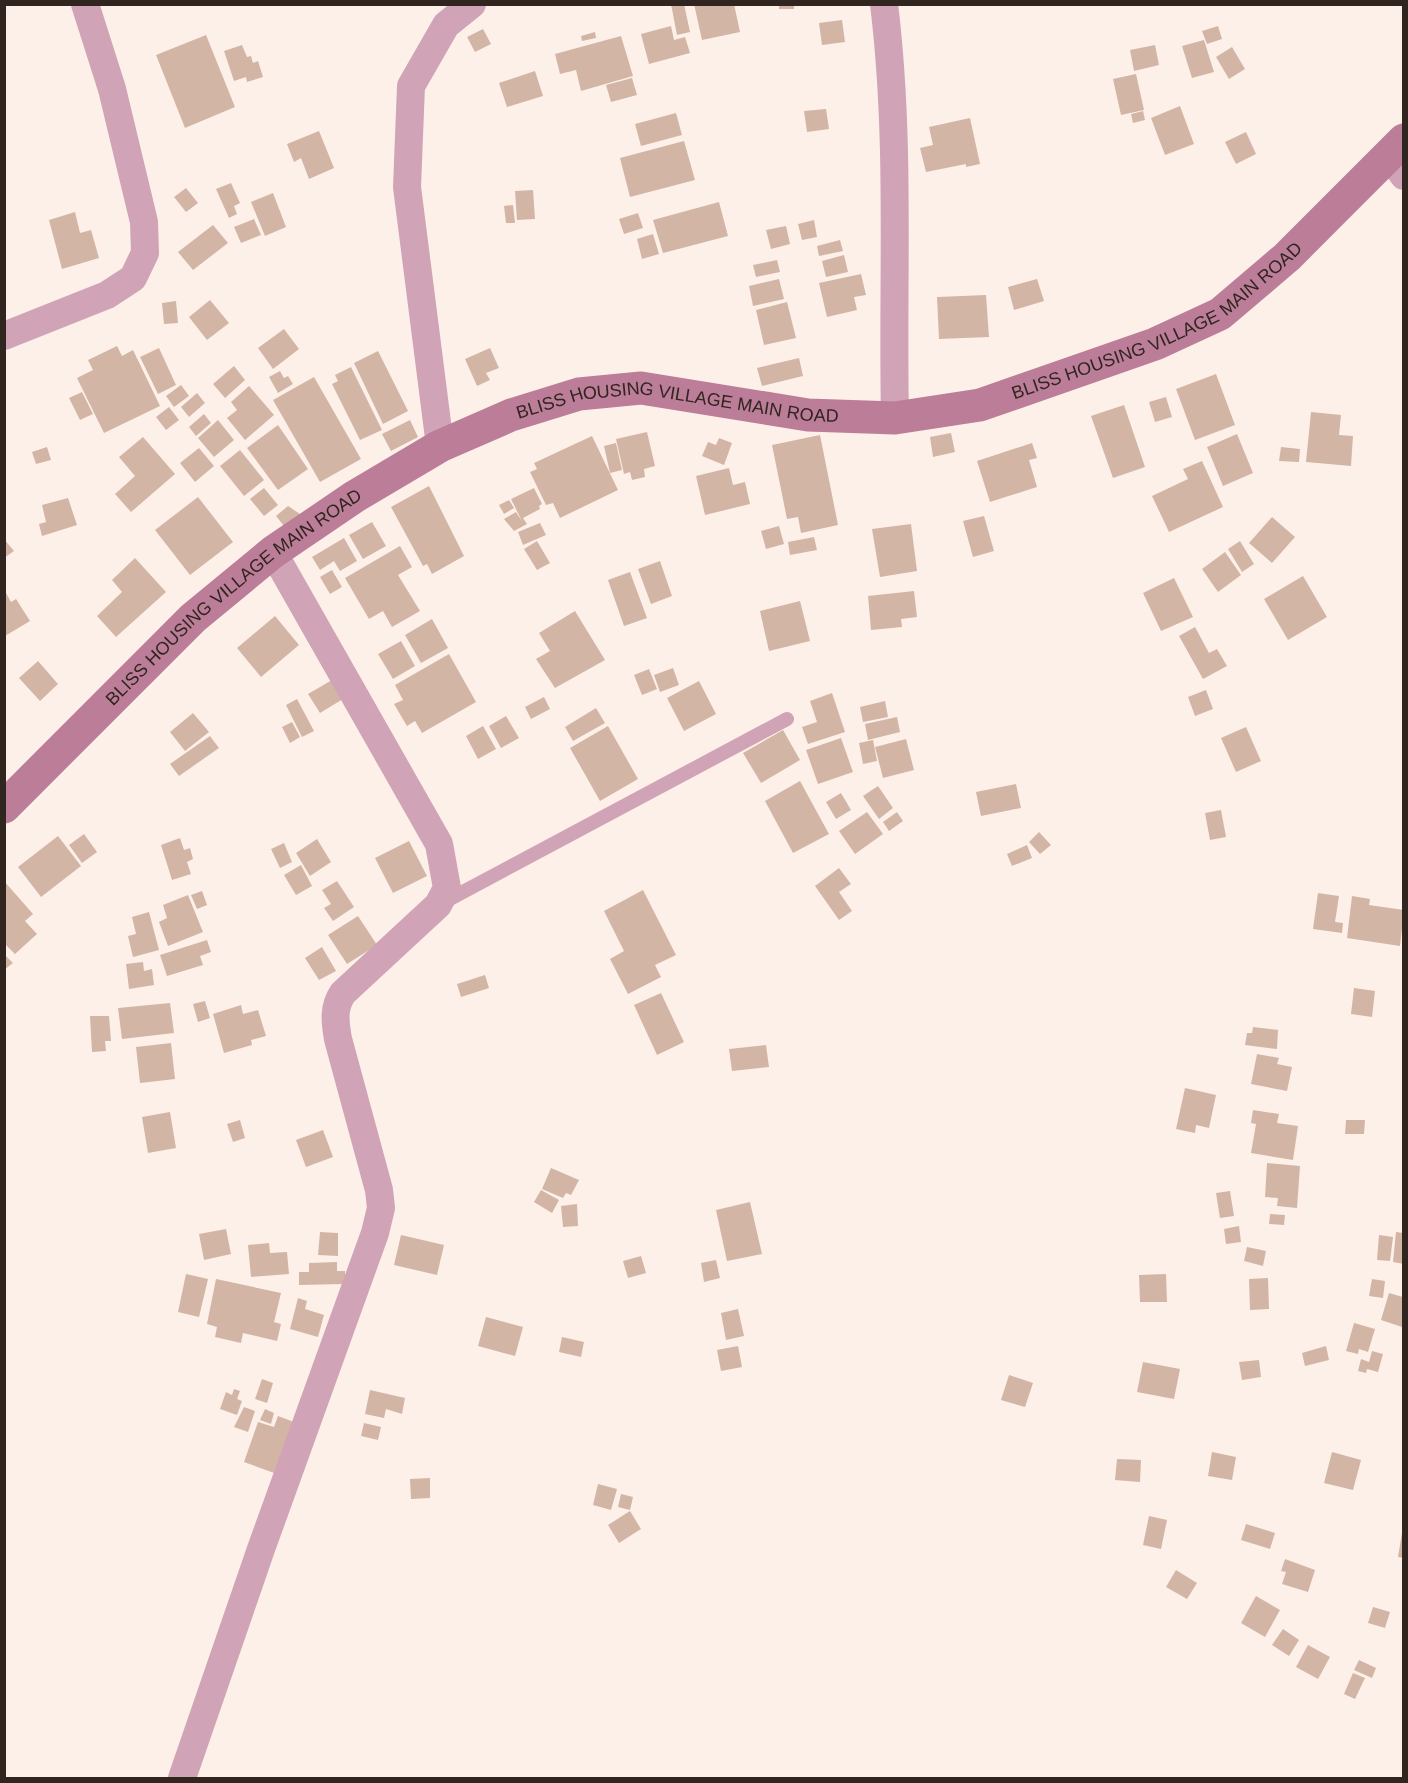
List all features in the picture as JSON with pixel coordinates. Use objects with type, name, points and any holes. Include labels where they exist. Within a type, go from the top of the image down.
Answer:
[{"type":"street","points":[[4,336],[107,295],[133,278],[145,253],[144,222],[112,89],[86,4]]},
{"type":"street","points":[[440,446],[407,187],[411,86],[446,25],[472,4]]},
{"type":"street","points":[[884,4],[889,47],[896,185],[893,327],[895,418]]},
{"type":"street","name":"BLISS HOUSING VILLAGE MAIN ROAD","points":[[4,807],[192,618],[273,552],[354,497],[440,446],[511,415],[579,393],[641,388],[808,415],[895,418],[980,405],[1155,344],[1220,314],[1398,157]]},
{"type":"street","points":[[182,1779],[261,1549],[375,1233],[381,1208],[380,1190],[338,1039],[335,1022],[337,1002],[343,993],[438,905],[447,888],[439,844],[273,552]]},
{"type":"lane","points":[[438,905],[787,719]]},
{"type":"building","points":[[671,4],[684,4],[690,32],[677,35]]},
{"type":"building","points":[[694,4],[734,4],[740,32],[702,40]]},
{"type":"building","points":[[779,4],[794,4],[794,9],[779,9]]},
{"type":"building","points":[[842,20],[845,42],[822,45],[819,23]]},
{"type":"building","points":[[671,26],[674,40],[685,37],[690,53],[649,64],[641,34]]},
{"type":"building","points":[[1218,26],[1222,39],[1207,44],[1202,31]]},
{"type":"building","points":[[483,29],[491,44],[475,52],[467,37]]},
{"type":"building","points":[[595,32],[596,38],[582,41],[581,36]]},
{"type":"building","points":[[206,35],[235,107],[185,128],[156,55]]},
{"type":"building","points":[[621,36],[633,76],[581,91],[576,70],[560,74],[555,54]]},
{"type":"building","points":[[1204,40],[1214,72],[1192,78],[1182,46]]},
{"type":"building","points":[[242,45],[247,57],[251,56],[253,63],[258,61],[263,77],[247,82],[246,77],[234,81],[224,51]]},
{"type":"building","points":[[1155,45],[1159,65],[1134,71],[1130,50]]},
{"type":"building","points":[[1232,47],[1245,69],[1229,79],[1216,57]]},
{"type":"building","points":[[535,71],[543,96],[507,107],[499,83]]},
{"type":"building","points":[[1136,74],[1144,110],[1121,115],[1113,79]]},
{"type":"building","points":[[632,78],[637,95],[611,102],[606,85]]},
{"type":"building","points":[[1180,106],[1194,144],[1165,155],[1151,118]]},
{"type":"building","points":[[826,109],[829,129],[807,132],[804,111]]},
{"type":"building","points":[[1143,111],[1145,120],[1133,123],[1131,114]]},
{"type":"building","points":[[676,113],[682,135],[641,146],[635,124]]},
{"type":"building","points":[[970,118],[980,164],[966,167],[966,164],[926,172],[920,148],[933,145],[929,127]]},
{"type":"building","points":[[319,131],[334,168],[309,179],[301,158],[294,162],[287,144]]},
{"type":"building","points":[[1246,132],[1256,154],[1236,164],[1225,142]]},
{"type":"building","points":[[684,141],[695,180],[630,197],[620,158]]},
{"type":"building","points":[[231,183],[240,203],[234,206],[237,214],[229,218],[216,189]]},
{"type":"building","points":[[186,188],[198,203],[186,212],[174,197]]},
{"type":"building","points":[[533,190],[535,219],[517,220],[515,191]]},
{"type":"building","points":[[273,193],[286,227],[265,236],[251,202]]},
{"type":"building","points":[[719,202],[728,236],[663,253],[653,220]]},
{"type":"building","points":[[513,205],[515,223],[506,223],[504,206]]},
{"type":"building","points":[[75,212],[80,233],[91,230],[99,258],[62,269],[49,220]]},
{"type":"building","points":[[638,213],[643,228],[624,234],[619,219]]},
{"type":"building","points":[[254,219],[261,235],[241,243],[234,227]]},
{"type":"building","points":[[814,220],[817,237],[802,240],[798,224]]},
{"type":"building","points":[[213,225],[228,243],[193,270],[178,252]]},
{"type":"building","points":[[786,226],[790,244],[771,249],[766,230]]},
{"type":"building","points":[[653,234],[659,254],[642,259],[637,239]]},
{"type":"building","points":[[840,240],[843,251],[819,256],[817,246]]},
{"type":"building","points":[[844,255],[848,272],[826,277],[822,261]]},
{"type":"building","points":[[777,260],[780,272],[756,277],[753,265]]},
{"type":"building","points":[[861,274],[866,295],[854,297],[857,310],[827,317],[819,283]]},
{"type":"building","points":[[779,279],[784,299],[753,306],[749,286]]},
{"type":"building","points":[[1037,279],[1044,301],[1014,310],[1008,287]]},
{"type":"building","points":[[986,295],[989,337],[939,339],[937,297]]},
{"type":"building","points":[[210,300],[229,323],[207,340],[189,317]]},
{"type":"building","points":[[176,301],[178,323],[164,324],[162,303]]},
{"type":"building","points":[[787,302],[796,338],[764,345],[756,310]]},
{"type":"building","points":[[284,329],[299,349],[273,369],[258,348]]},
{"type":"building","points":[[117,346],[122,356],[133,350],[160,406],[104,433],[77,378],[93,370],[88,360]]},
{"type":"building","points":[[159,348],[176,385],[158,394],[140,357]]},
{"type":"building","points":[[490,348],[499,368],[486,373],[490,380],[477,386],[465,359]]},
{"type":"building","points":[[378,351],[408,411],[383,424],[354,363]]},
{"type":"building","points":[[799,358],[803,376],[762,386],[757,368]]},
{"type":"building","points":[[234,366],[245,380],[225,398],[213,384]]},
{"type":"building","points":[[351,367],[382,430],[360,440],[332,384],[338,381],[335,375]]},
{"type":"building","points":[[280,371],[284,378],[288,376],[293,384],[278,393],[269,377]]},
{"type":"building","points":[[1216,374],[1235,425],[1195,440],[1176,389]]},
{"type":"building","points":[[314,377],[361,459],[320,482],[273,400]]},
{"type":"building","points":[[181,385],[189,396],[174,407],[166,396]]},
{"type":"building","points":[[249,386],[274,415],[245,440],[227,418],[237,410],[231,402]]},
{"type":"building","points":[[82,392],[93,414],[80,420],[69,398]]},
{"type":"building","points":[[197,393],[205,403],[189,417],[181,407]]},
{"type":"building","points":[[1166,397],[1172,417],[1155,422],[1149,402]]},
{"type":"building","points":[[1124,405],[1145,467],[1113,478],[1091,416]]},
{"type":"building","points":[[169,407],[179,420],[166,430],[156,417]]},
{"type":"building","points":[[1311,412],[1341,415],[1339,435],[1353,436],[1351,466],[1306,462]]},
{"type":"building","points":[[204,414],[211,423],[196,436],[189,427]]},
{"type":"building","points":[[218,420],[234,440],[214,457],[198,438]]},
{"type":"building","points":[[410,420],[418,437],[391,451],[382,434]]},
{"type":"building","points":[[278,425],[308,469],[278,490],[247,448]]},
{"type":"building","points":[[647,432],[655,466],[644,469],[645,477],[632,480],[630,472],[624,474],[616,439]]},
{"type":"building","points":[[951,433],[955,452],[933,457],[930,437]]},
{"type":"building","points":[[1237,434],[1253,473],[1223,486],[1207,447]]},
{"type":"building","points":[[820,435],[838,525],[801,533],[798,517],[787,519],[772,445]]},
{"type":"building","points":[[592,436],[618,490],[560,518],[553,503],[546,505],[530,472],[537,469],[534,463]]},
{"type":"building","points":[[143,437],[175,474],[131,512],[115,494],[135,476],[119,457]]},
{"type":"building","points":[[719,438],[732,443],[724,465],[702,456],[708,442],[716,445]]},
{"type":"building","points":[[616,443],[622,470],[610,473],[604,446]]},
{"type":"building","points":[[1032,443],[1037,458],[1029,460],[1037,487],[990,502],[977,461]]},
{"type":"building","points":[[47,447],[51,460],[36,464],[32,452]]},
{"type":"building","points":[[1281,447],[1300,449],[1299,462],[1279,461]]},
{"type":"building","points":[[199,448],[214,466],[195,482],[180,463]]},
{"type":"building","points":[[240,450],[264,480],[244,496],[220,466]]},
{"type":"building","points":[[1202,461],[1223,507],[1169,532],[1152,496],[1188,479],[1183,469]]},
{"type":"building","points":[[729,468],[733,485],[745,482],[750,504],[705,515],[696,476]]},
{"type":"building","points":[[429,486],[464,556],[432,574],[427,564],[423,566],[391,507]]},
{"type":"building","points":[[264,488],[278,505],[264,516],[250,499]]},
{"type":"building","points":[[534,488],[542,504],[539,506],[540,509],[523,518],[527,524],[514,531],[504,519],[516,512],[522,521],[511,499]]},
{"type":"building","points":[[198,497],[233,542],[190,575],[155,530]]},
{"type":"building","points":[[68,498],[77,525],[42,536],[39,524],[46,522],[42,505]]},
{"type":"building","points":[[509,500],[514,508],[504,514],[499,505]]},
{"type":"building","points":[[288,506],[300,514],[284,526],[276,516]]},
{"type":"building","points":[[984,516],[994,551],[973,557],[963,521]]},
{"type":"building","points":[[1272,517],[1295,537],[1272,563],[1249,543]]},
{"type":"building","points":[[372,522],[386,546],[363,559],[349,535]]},
{"type":"building","points":[[540,523],[546,535],[523,545],[518,532]]},
{"type":"building","points":[[911,524],[917,571],[880,577],[872,529]]},
{"type":"building","points":[[779,526],[784,544],[766,549],[761,531]]},
{"type":"building","points":[[814,537],[817,550],[790,555],[788,542]]},
{"type":"building","points":[[344,538],[357,561],[340,571],[334,561],[320,570],[312,557]]},
{"type":"building","points":[[4,539],[14,551],[4,558]]},
{"type":"building","points":[[537,541],[550,563],[537,570],[524,549]]},
{"type":"building","points":[[1240,541],[1254,564],[1242,572],[1228,549]]},
{"type":"building","points":[[400,546],[412,567],[398,575],[420,611],[392,627],[383,611],[369,619],[345,578]]},
{"type":"building","points":[[1225,552],[1241,575],[1218,592],[1202,569]]},
{"type":"building","points":[[135,558],[166,592],[116,637],[97,616],[122,592],[112,580]]},
{"type":"building","points":[[660,561],[672,596],[651,604],[638,569]]},
{"type":"building","points":[[332,570],[342,587],[330,594],[320,577]]},
{"type":"building","points":[[630,572],[647,618],[624,626],[608,580]]},
{"type":"building","points":[[1303,576],[1327,617],[1288,640],[1264,599]]},
{"type":"building","points":[[1174,578],[1193,617],[1161,631],[1143,593]]},
{"type":"building","points":[[5,591],[11,602],[16,599],[30,621],[5,636]]},
{"type":"building","points":[[914,591],[917,617],[901,619],[902,627],[871,630],[868,596]]},
{"type":"building","points":[[800,601],[810,641],[769,651],[760,611]]},
{"type":"building","points":[[575,611],[605,660],[555,688],[536,659],[550,651],[539,633]]},
{"type":"building","points":[[275,616],[299,645],[261,677],[237,648]]},
{"type":"building","points":[[432,619],[448,648],[421,663],[405,635]]},
{"type":"building","points":[[1195,627],[1209,653],[1217,649],[1227,666],[1203,679],[1179,636]]},
{"type":"building","points":[[401,641],[415,666],[393,679],[378,654]]},
{"type":"building","points":[[449,654],[476,702],[422,733],[415,721],[407,726],[394,704],[403,700],[395,685]]},
{"type":"building","points":[[38,661],[58,684],[40,701],[19,678]]},
{"type":"building","points":[[673,668],[679,685],[660,692],[654,675]]},
{"type":"building","points":[[649,669],[657,689],[642,695],[634,675]]},
{"type":"building","points":[[332,680],[343,699],[320,713],[308,694]]},
{"type":"building","points":[[699,681],[716,714],[684,731],[667,698]]},
{"type":"building","points":[[1206,690],[1213,709],[1195,716],[1188,697]]},
{"type":"building","points":[[832,693],[845,732],[808,744],[802,727],[817,722],[810,701]]},
{"type":"building","points":[[544,697],[550,709],[531,719],[525,707]]},
{"type":"building","points":[[297,699],[314,731],[302,737],[286,705]]},
{"type":"building","points":[[885,701],[888,717],[863,722],[860,707]]},
{"type":"building","points":[[596,708],[605,723],[573,741],[565,727]]},
{"type":"building","points":[[193,713],[209,732],[185,751],[170,732]]},
{"type":"building","points":[[506,716],[519,738],[501,748],[489,726]]},
{"type":"building","points":[[897,717],[900,732],[868,740],[865,724]]},
{"type":"building","points":[[292,722],[300,737],[290,743],[282,727]]},
{"type":"building","points":[[483,726],[496,749],[478,759],[466,736]]},
{"type":"building","points":[[608,726],[638,779],[600,801],[570,748]]},
{"type":"building","points":[[1246,727],[1261,761],[1236,772],[1221,738]]},
{"type":"building","points":[[783,730],[800,760],[761,783],[743,753]]},
{"type":"building","points":[[210,736],[219,748],[179,776],[170,764]]},
{"type":"building","points":[[841,738],[853,772],[818,784],[806,750]]},
{"type":"building","points":[[906,739],[914,770],[883,778],[875,747]]},
{"type":"building","points":[[873,740],[877,761],[863,764],[859,743]]},
{"type":"building","points":[[800,781],[829,834],[793,853],[765,801]]},
{"type":"building","points":[[1016,784],[1021,808],[981,816],[976,792]]},
{"type":"building","points":[[878,786],[893,808],[879,819],[863,796]]},
{"type":"building","points":[[841,793],[851,810],[836,819],[826,802]]},
{"type":"building","points":[[1221,810],[1226,837],[1210,840],[1205,813]]},
{"type":"building","points":[[867,812],[883,834],[855,854],[839,831]]},
{"type":"building","points":[[897,812],[903,821],[889,831],[883,822]]},
{"type":"building","points":[[1039,832],[1051,845],[1040,854],[1029,842]]},
{"type":"building","points":[[84,834],[97,852],[82,863],[69,845]]},
{"type":"building","points":[[58,836],[81,866],[41,897],[18,867]]},
{"type":"building","points":[[180,838],[184,850],[190,848],[193,859],[187,862],[191,874],[172,880],[161,845]]},
{"type":"building","points":[[317,839],[331,862],[310,876],[296,853]]},
{"type":"building","points":[[409,841],[427,876],[393,893],[375,858]]},
{"type":"building","points":[[284,843],[292,862],[280,868],[271,849]]},
{"type":"building","points":[[1027,845],[1032,858],[1012,866],[1007,854]]},
{"type":"building","points":[[301,865],[312,886],[296,895],[284,875]]},
{"type":"building","points":[[839,868],[851,884],[839,892],[852,911],[839,920],[815,886]]},
{"type":"building","points":[[4,881],[33,914],[25,921],[37,934],[15,954],[4,943]]},
{"type":"building","points":[[337,881],[354,907],[333,921],[324,908],[331,904],[322,890]]},
{"type":"building","points":[[643,890],[676,955],[655,965],[661,977],[628,994],[610,959],[624,951],[604,911]]},
{"type":"building","points":[[202,891],[207,905],[197,909],[191,895]]},
{"type":"building","points":[[1318,893],[1339,896],[1335,922],[1343,923],[1342,933],[1313,929]]},
{"type":"building","points":[[188,895],[203,932],[168,946],[159,922],[167,918],[163,905]]},
{"type":"building","points":[[1352,896],[1370,899],[1369,905],[1404,910],[1400,946],[1347,938]]},
{"type":"building","points":[[149,912],[159,950],[133,957],[128,936],[136,934],[132,917]]},
{"type":"building","points":[[358,916],[377,945],[347,964],[328,935]]},
{"type":"building","points":[[207,940],[211,952],[200,956],[203,965],[167,976],[160,955]]},
{"type":"building","points":[[322,947],[336,971],[319,980],[305,958]]},
{"type":"building","points":[[4,954],[13,963],[4,970]]},
{"type":"building","points":[[143,962],[144,971],[152,969],[154,985],[129,989],[126,964]]},
{"type":"building","points":[[485,975],[489,988],[461,997],[457,984]]},
{"type":"building","points":[[1354,988],[1375,991],[1372,1017],[1351,1014]]},
{"type":"building","points":[[661,993],[684,1042],[657,1055],[634,1005]]},
{"type":"building","points":[[205,1001],[210,1018],[198,1022],[193,1004]]},
{"type":"building","points":[[170,1003],[174,1033],[122,1039],[118,1008]]},
{"type":"building","points":[[241,1005],[243,1014],[258,1010],[266,1036],[251,1040],[252,1045],[224,1053],[213,1014]]},
{"type":"building","points":[[90,1016],[109,1016],[111,1041],[105,1041],[106,1051],[92,1052]]},
{"type":"building","points":[[1253,1027],[1278,1030],[1277,1049],[1245,1045],[1247,1033],[1252,1033]]},
{"type":"building","points":[[171,1043],[175,1079],[140,1083],[136,1047]]},
{"type":"building","points":[[766,1045],[769,1067],[732,1071],[729,1049]]},
{"type":"building","points":[[1257,1054],[1279,1058],[1277,1064],[1292,1067],[1287,1091],[1251,1084]]},
{"type":"building","points":[[1185,1088],[1216,1095],[1209,1128],[1196,1125],[1195,1133],[1176,1129]]},
{"type":"building","points":[[1253,1110],[1279,1114],[1277,1123],[1298,1126],[1293,1160],[1251,1153],[1256,1124],[1251,1123]]},
{"type":"building","points":[[170,1112],[176,1148],[148,1153],[142,1117]]},
{"type":"building","points":[[240,1120],[245,1138],[233,1142],[227,1124]]},
{"type":"building","points":[[1346,1120],[1365,1120],[1364,1134],[1345,1134]]},
{"type":"building","points":[[323,1130],[333,1157],[306,1167],[296,1140]]},
{"type":"building","points":[[1267,1163],[1300,1166],[1297,1208],[1277,1206],[1278,1198],[1265,1197]]},
{"type":"building","points":[[551,1168],[579,1180],[571,1195],[566,1193],[563,1198],[542,1189]]},
{"type":"building","points":[[541,1190],[559,1200],[552,1213],[534,1202]]},
{"type":"building","points":[[1230,1191],[1234,1216],[1220,1218],[1216,1193]]},
{"type":"building","points":[[750,1202],[762,1254],[727,1261],[716,1210]]},
{"type":"building","points":[[577,1204],[578,1226],[563,1227],[561,1206]]},
{"type":"building","points":[[1270,1214],[1285,1215],[1284,1225],[1269,1224]]},
{"type":"building","points":[[1239,1226],[1241,1242],[1226,1244],[1224,1229]]},
{"type":"building","points":[[226,1229],[231,1254],[204,1260],[199,1234]]},
{"type":"building","points":[[320,1232],[338,1233],[338,1256],[318,1255]]},
{"type":"building","points":[[1396,1232],[1404,1233],[1404,1264],[1393,1262]]},
{"type":"building","points":[[401,1235],[444,1245],[437,1275],[394,1265]]},
{"type":"building","points":[[1379,1235],[1393,1237],[1390,1261],[1377,1260]]},
{"type":"building","points":[[269,1243],[270,1253],[287,1252],[289,1274],[251,1277],[248,1245]]},
{"type":"building","points":[[1247,1247],[1266,1251],[1263,1266],[1244,1261]]},
{"type":"building","points":[[641,1256],[646,1273],[628,1278],[623,1261]]},
{"type":"building","points":[[716,1260],[720,1278],[704,1282],[701,1263]]},
{"type":"building","points":[[337,1262],[337,1271],[345,1271],[345,1284],[299,1285],[299,1272],[309,1272],[309,1263]]},
{"type":"building","points":[[186,1274],[208,1279],[199,1317],[178,1312]]},
{"type":"building","points":[[1166,1274],[1167,1302],[1140,1302],[1139,1275]]},
{"type":"building","points":[[1268,1278],[1269,1309],[1250,1310],[1249,1279]]},
{"type":"building","points":[[216,1279],[281,1293],[274,1322],[281,1324],[277,1341],[243,1333],[241,1343],[215,1337],[217,1327],[207,1324]]},
{"type":"building","points":[[1372,1279],[1385,1281],[1383,1298],[1369,1296]]},
{"type":"building","points":[[1389,1293],[1403,1297],[1402,1327],[1381,1320]]},
{"type":"building","points":[[298,1298],[307,1301],[305,1309],[324,1315],[318,1337],[290,1329]]},
{"type":"building","points":[[738,1309],[744,1336],[726,1340],[721,1313]]},
{"type":"building","points":[[486,1317],[523,1327],[515,1356],[478,1346]]},
{"type":"building","points":[[1354,1323],[1375,1329],[1368,1352],[1359,1349],[1358,1354],[1346,1351]]},
{"type":"building","points":[[562,1337],[584,1342],[581,1357],[559,1352]]},
{"type":"building","points":[[738,1346],[742,1367],[721,1371],[717,1350]]},
{"type":"building","points":[[1326,1346],[1329,1360],[1305,1366],[1302,1353]]},
{"type":"building","points":[[1372,1351],[1383,1354],[1378,1372],[1367,1369],[1366,1373],[1358,1371],[1361,1359],[1369,1362]]},
{"type":"building","points":[[1259,1360],[1261,1377],[1242,1380],[1239,1362]]},
{"type":"building","points":[[1143,1362],[1180,1369],[1174,1399],[1137,1392]]},
{"type":"building","points":[[1009,1375],[1033,1383],[1025,1407],[1001,1400]]},
{"type":"building","points":[[262,1379],[273,1383],[267,1403],[255,1399]]},
{"type":"building","points":[[234,1389],[240,1391],[237,1399],[242,1401],[237,1415],[220,1409],[226,1392],[232,1395]]},
{"type":"building","points":[[370,1390],[405,1398],[402,1414],[386,1409],[384,1418],[365,1414]]},
{"type":"building","points":[[244,1407],[255,1411],[248,1432],[234,1427]]},
{"type":"building","points":[[265,1409],[274,1413],[271,1424],[260,1420]]},
{"type":"building","points":[[278,1416],[294,1422],[277,1474],[244,1462],[258,1422],[274,1427]]},
{"type":"building","points":[[364,1423],[381,1427],[378,1440],[361,1436]]},
{"type":"building","points":[[1212,1452],[1236,1457],[1232,1480],[1208,1476]]},
{"type":"building","points":[[1332,1452],[1361,1460],[1353,1490],[1324,1483]]},
{"type":"building","points":[[1117,1459],[1141,1460],[1140,1482],[1115,1480]]},
{"type":"building","points":[[430,1478],[430,1498],[411,1499],[410,1479]]},
{"type":"building","points":[[598,1484],[617,1489],[611,1510],[593,1505]]},
{"type":"building","points":[[621,1494],[633,1497],[630,1510],[618,1507]]},
{"type":"building","points":[[630,1511],[641,1529],[619,1543],[608,1525]]},
{"type":"building","points":[[1149,1516],[1167,1520],[1161,1549],[1143,1545]]},
{"type":"building","points":[[1246,1524],[1275,1533],[1270,1549],[1241,1540]]},
{"type":"building","points":[[1402,1533],[1404,1533],[1404,1558],[1398,1557]]},
{"type":"building","points":[[1285,1559],[1315,1570],[1308,1592],[1282,1584],[1286,1572],[1281,1571]]},
{"type":"building","points":[[1176,1570],[1197,1583],[1187,1599],[1166,1587]]},
{"type":"building","points":[[1256,1596],[1280,1610],[1265,1637],[1241,1623]]},
{"type":"building","points":[[1373,1607],[1390,1612],[1385,1628],[1368,1623]]},
{"type":"building","points":[[1283,1629],[1299,1640],[1289,1656],[1272,1645]]},
{"type":"building","points":[[1308,1645],[1330,1657],[1318,1679],[1296,1667]]},
{"type":"building","points":[[1359,1660],[1376,1668],[1372,1678],[1354,1670]]},
{"type":"building","points":[[1353,1673],[1365,1678],[1355,1699],[1344,1694]]}]
